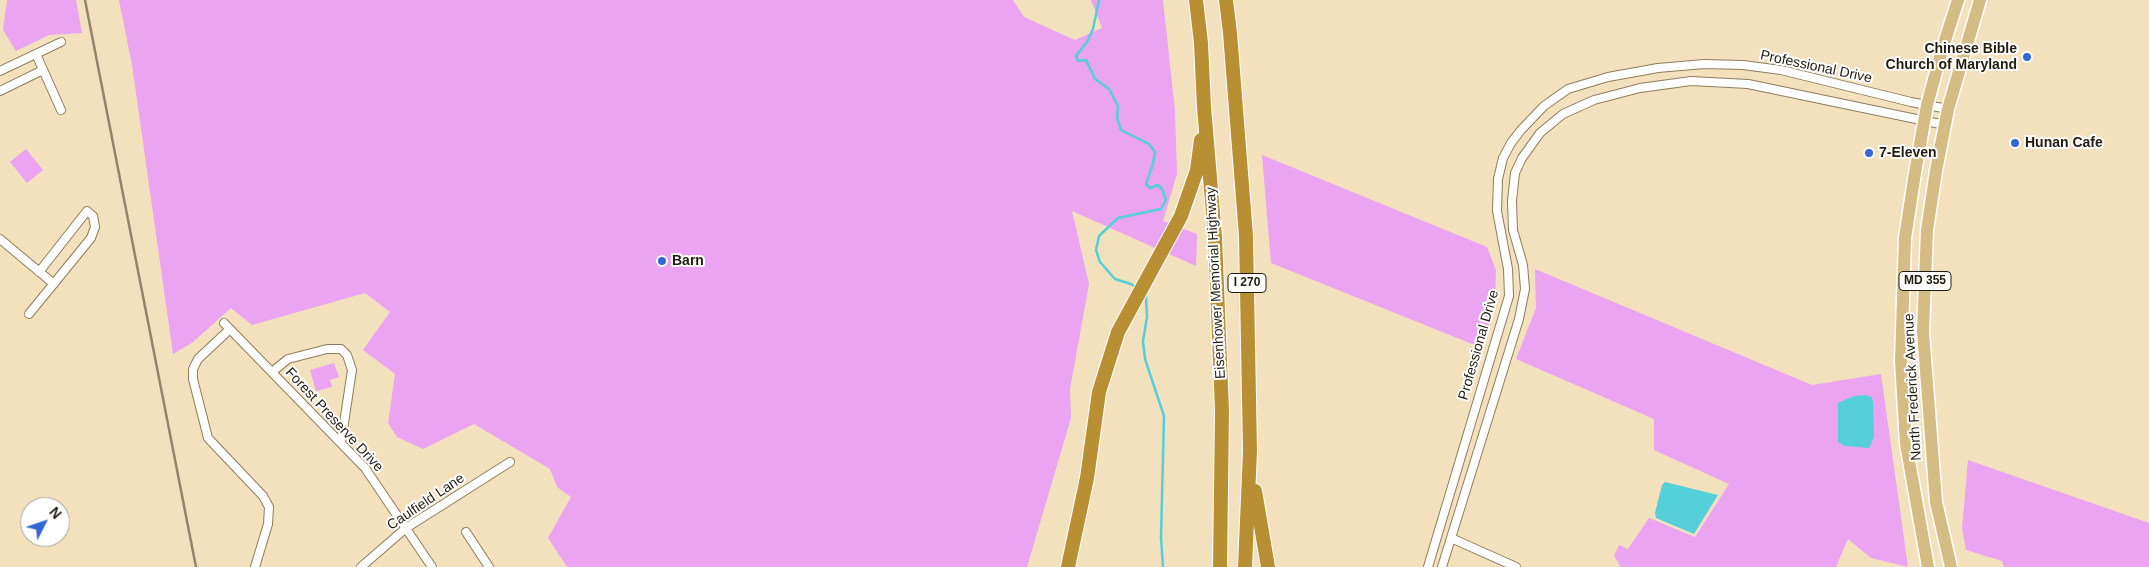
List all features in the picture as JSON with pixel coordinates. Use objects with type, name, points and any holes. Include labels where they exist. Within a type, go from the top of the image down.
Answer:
[{"type":"highway","name":"Eisenhower Memorial Highway","points":[[1196,0],[1201,43],[1204,106],[1215,237],[1222,411],[1220,567]]},
{"type":"highway","name":"I 270","points":[[1226,0],[1246,236],[1250,451],[1245,567]]},
{"type":"highway","points":[[1068,567],[1087,478],[1099,392],[1118,332],[1180,216],[1197,170],[1204,106]]},
{"type":"highway","points":[[1250,451],[1268,567]]},
{"type":"main road","name":"North Frederick Avenue","points":[[1928,567],[1906,444],[1901,361],[1906,238],[1927,105],[1958,0]]},
{"type":"main road","name":"North Frederick Avenue","points":[[1950,567],[1936,502],[1922,332],[1927,230],[1948,109],[1980,0]]},
{"type":"street","points":[[0,71],[61,42]]},
{"type":"street","points":[[36,54],[61,110]]},
{"type":"street","name":"Professional Drive","points":[[1428,567],[1509,296],[1508,269],[1496,211],[1498,180],[1503,158],[1511,143],[1544,106],[1568,89],[1608,77],[1658,68],[1704,64],[1743,65],[1781,70],[1948,109]]},
{"type":"street","points":[[0,90],[43,70]]},
{"type":"street","points":[[1442,567],[1518,319],[1525,289],[1523,265],[1513,230],[1512,201],[1515,173],[1522,158],[1540,133],[1563,114],[1594,100],[1640,88],[1691,81],[1748,84],[1842,102],[1924,122],[1945,125]]},
{"type":"street","points":[[29,314],[91,238],[94,227],[93,216],[87,211],[39,272]]},
{"type":"street","points":[[0,240],[54,284]]},
{"type":"street","name":"Forest Preserve Drive","points":[[255,567],[269,520],[269,507],[262,496],[208,438],[193,379],[193,369],[198,359],[227,326],[368,472],[432,567]]},
{"type":"street","points":[[272,372],[288,360],[328,349],[341,349],[347,355],[352,370],[341,443]]},
{"type":"street","name":"Caulfield Lane","points":[[361,567],[406,528],[510,462]]},
{"type":"street","points":[[466,532],[489,567]]},
{"type":"street","points":[[1451,538],[1516,567]]},
{"type":"shaded area","points":[[7,0],[76,0],[82,33],[49,35],[16,51],[3,30]]},
{"type":"shaded area","points":[[119,0],[1013,0],[1024,17],[1075,40],[1102,28],[1091,0],[1163,0],[1175,111],[1177,174],[1163,221],[1197,234],[1196,266],[1072,211],[1089,284],[1070,389],[1071,418],[1027,567],[567,567],[548,538],[571,497],[557,487],[550,469],[474,424],[423,449],[397,437],[388,423],[395,374],[363,350],[390,312],[365,293],[252,325],[231,308],[193,342],[173,354],[132,65]]},
{"type":"shaded area","points":[[26,149],[43,170],[27,183],[10,162]]},
{"type":"shaded area","points":[[1262,155],[1487,247],[1496,270],[1495,303],[1482,348],[1271,263]]},
{"type":"shaded area","points":[[1535,269],[1812,385],[1881,374],[1908,567],[1871,558],[1848,539],[1836,567],[1621,567],[1614,556],[1619,545],[1628,549],[1649,518],[1695,537],[1729,484],[1654,450],[1654,419],[1516,359],[1536,308]]},
{"type":"shaded area","points":[[334,363],[339,377],[330,380],[332,387],[316,391],[310,370]]},
{"type":"shaded area","points":[[1968,460],[2149,523],[2149,567],[2004,567],[2002,561],[1966,550],[1962,528]]},
{"type":"water","points":[[1866,395],[1872,397],[1874,437],[1869,448],[1845,446],[1838,442],[1838,403],[1854,396]]},
{"type":"water","points":[[1665,482],[1718,495],[1694,534],[1656,518],[1655,513],[1662,485]]},
{"type":"waterway","points":[[1099,0],[1093,29],[1087,42],[1076,56],[1078,61],[1086,60],[1095,79],[1109,89],[1118,106],[1117,118],[1121,130],[1149,144],[1155,152],[1146,184],[1150,188],[1158,185],[1162,189],[1166,200],[1161,209],[1118,218],[1099,236],[1096,250],[1100,262],[1115,279],[1137,288]]},
{"type":"waterway","points":[[1143,293],[1146,296],[1147,317],[1143,341],[1145,359],[1164,416],[1161,538],[1163,567]]},
{"type":"railway","points":[[85,0],[196,567]]},
{"type":"place","name":"Chinese Bible Church of Maryland","points":[[2027,57]]},
{"type":"place","name":"Hunan Cafe","points":[[2015,143]]},
{"type":"place","name":"7-Eleven","points":[[1869,153]]},
{"type":"place","name":"Barn","points":[[662,261]]}]
